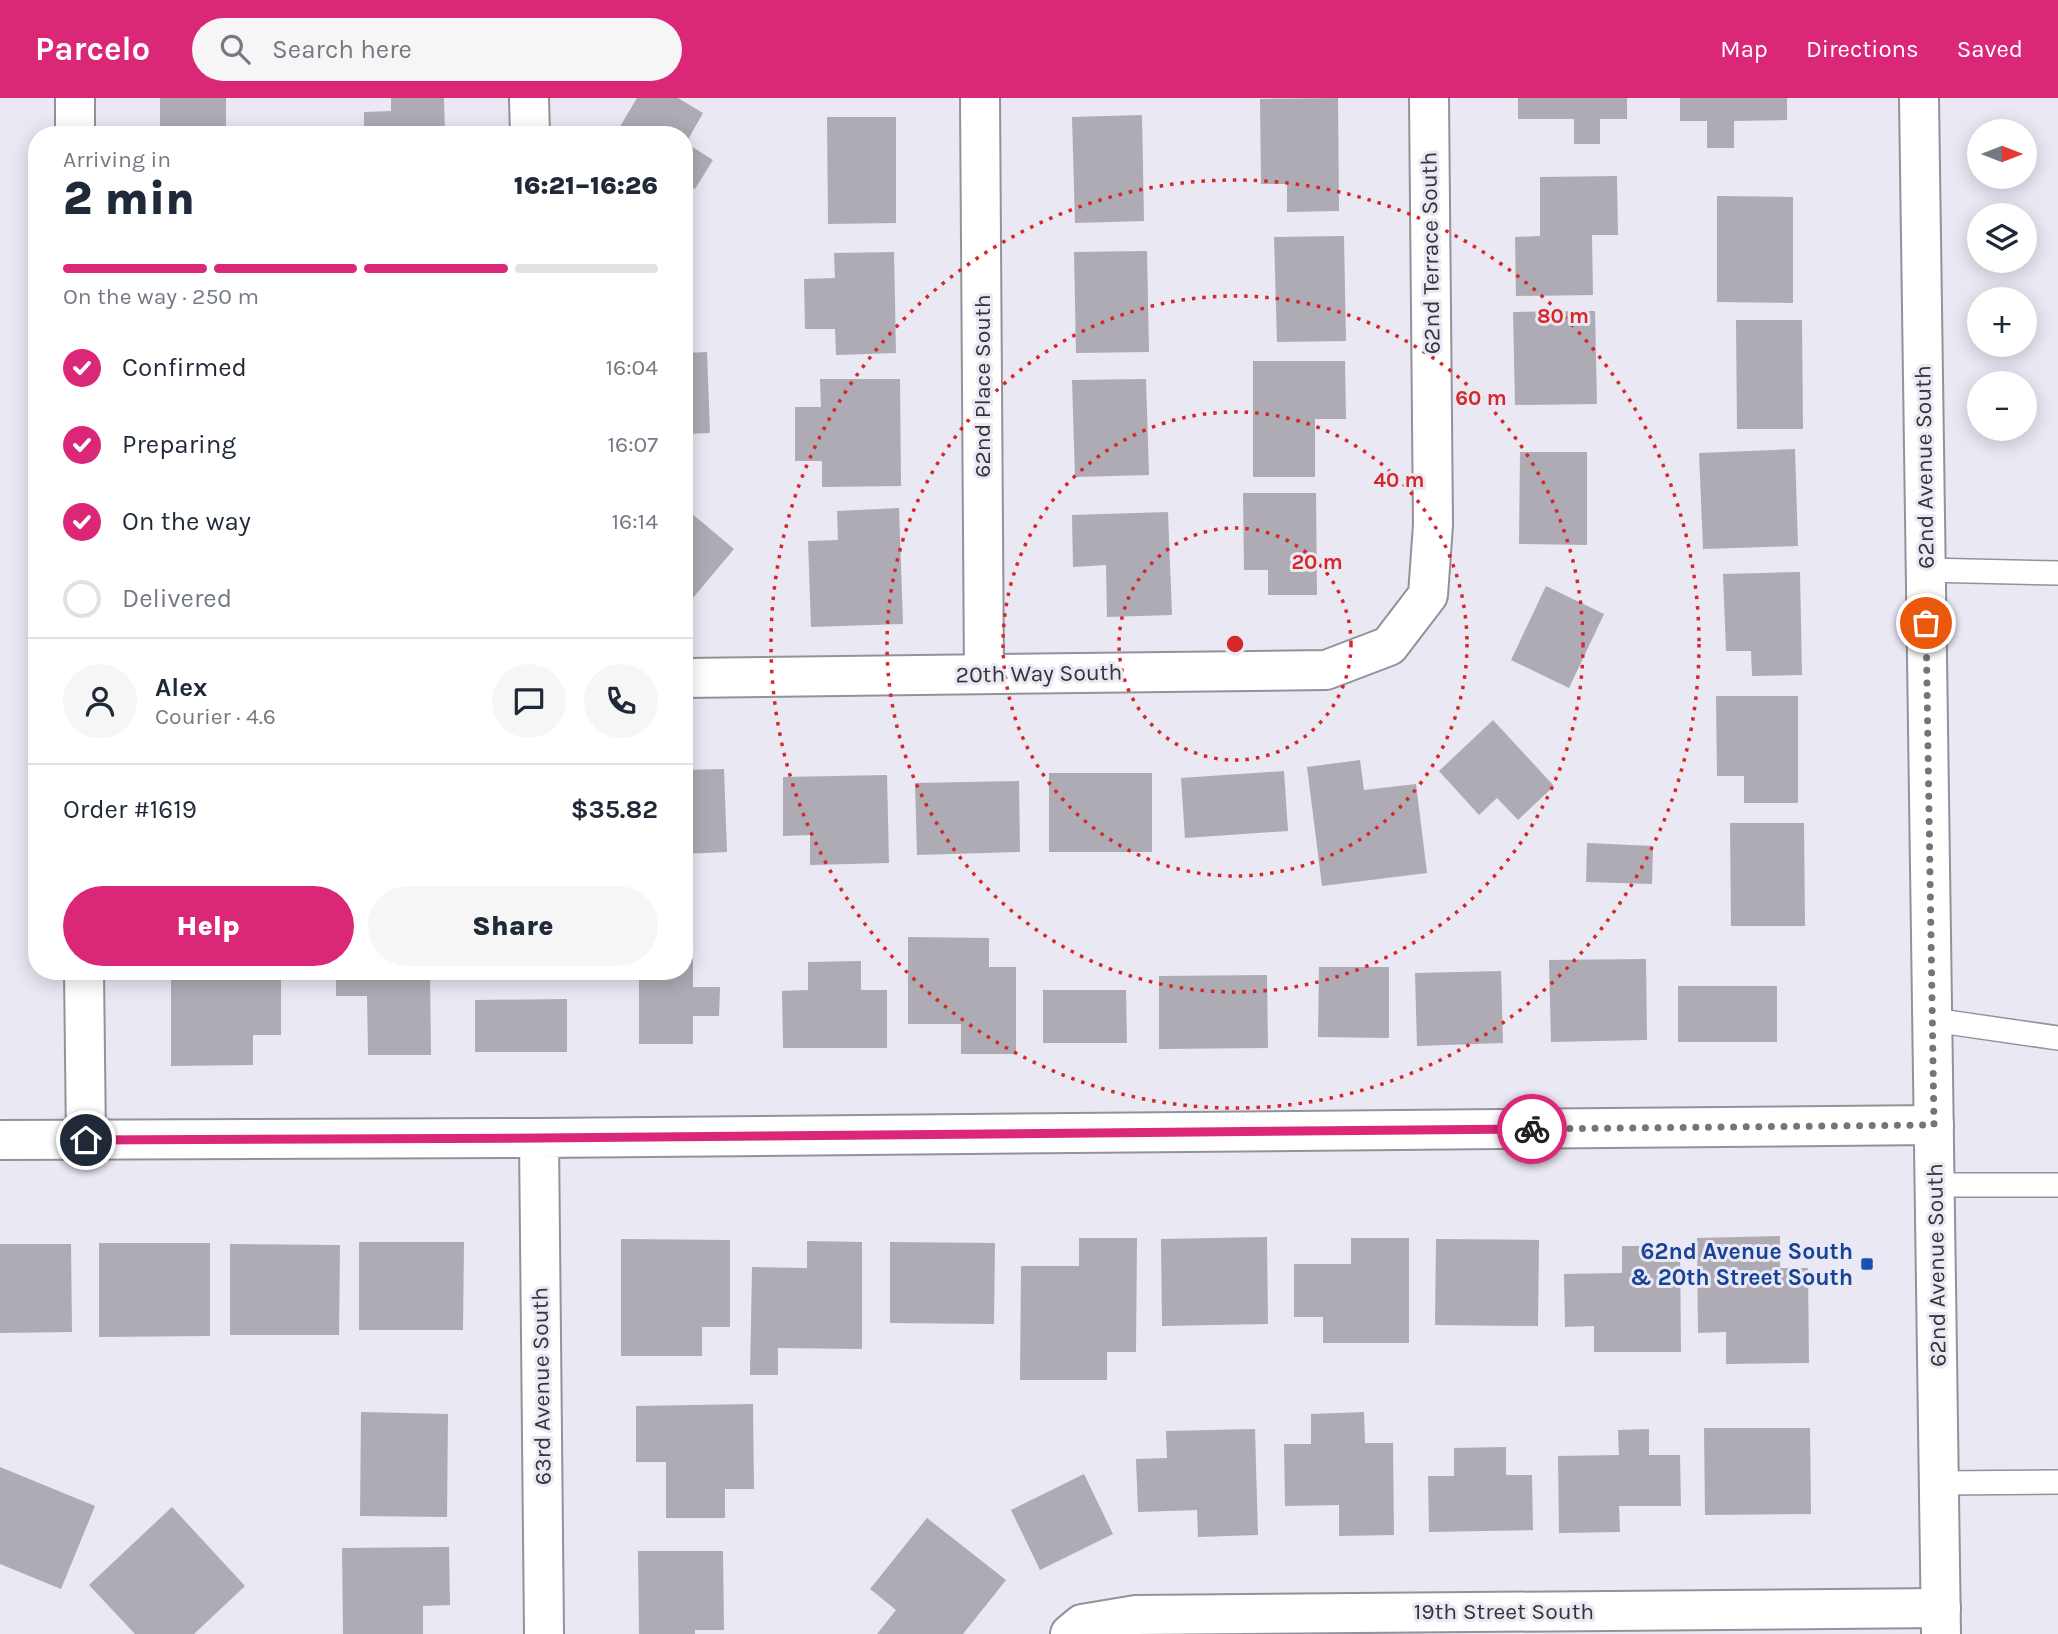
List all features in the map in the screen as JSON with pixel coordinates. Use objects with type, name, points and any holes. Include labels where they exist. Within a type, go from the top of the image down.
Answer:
[{"type":"street","points":[[75,98],[75,126]]},
{"type":"street","points":[[530,98],[530,126]]},
{"type":"street","name":"62nd Place South","points":[[980,98],[984,674]]},
{"type":"street","name":"62nd Terrace South","points":[[1389,646],[1428,595],[1433,526],[1429,98]]},
{"type":"street","name":"62nd Avenue South","points":[[1919,98],[1941,1621]]},
{"type":"street","name":"20th Way South","points":[[693,678],[1326,670],[1389,646]]},
{"type":"street","points":[[84,980],[86,1140]]},
{"type":"street","points":[[0,1140],[539,1138],[1934,1125]]},
{"type":"street","name":"63rd Avenue South","points":[[539,1138],[544,1634]]},
{"type":"street","name":"19th Street South","points":[[1070,1634],[1082,1625],[1136,1615],[1433,1623],[1941,1621]]},
{"type":"lane","points":[[1926,570],[2058,573]]},
{"type":"lane","points":[[1933,1020],[2058,1038]]},
{"type":"lane","points":[[1935,1185],[2058,1185]]},
{"type":"lane","points":[[1939,1483],[2058,1482]]},
{"type":"building","points":[[160,98],[226,98],[226,126],[160,126]]},
{"type":"building","points":[[391,98],[444,98],[445,126],[364,126],[364,112],[391,111]]},
{"type":"building","points":[[637,98],[678,98],[703,113],[693,131],[693,126],[620,126]]},
{"type":"building","points":[[1338,98],[1339,211],[1287,212],[1287,184],[1261,184],[1260,99]]},
{"type":"building","points":[[1518,98],[1627,98],[1627,119],[1600,119],[1600,144],[1574,144],[1574,119],[1518,119]]},
{"type":"building","points":[[1680,98],[1787,98],[1787,120],[1734,121],[1734,148],[1707,148],[1707,121],[1680,121]]},
{"type":"building","points":[[1142,115],[1144,221],[1075,223],[1072,117]]},
{"type":"building","points":[[827,117],[896,117],[896,223],[828,224]]},
{"type":"building","points":[[693,147],[713,160],[695,189],[693,188]]},
{"type":"building","points":[[1617,176],[1618,235],[1592,235],[1593,295],[1516,296],[1515,237],[1540,236],[1540,177]]},
{"type":"building","points":[[1717,196],[1793,197],[1793,303],[1717,302]]},
{"type":"building","points":[[1344,236],[1346,341],[1277,342],[1274,237]]},
{"type":"building","points":[[1147,251],[1149,352],[1076,353],[1074,252]]},
{"type":"building","points":[[894,252],[896,353],[836,355],[835,329],[805,329],[804,279],[835,278],[834,253]]},
{"type":"building","points":[[1595,311],[1597,404],[1515,405],[1513,312]]},
{"type":"building","points":[[1736,320],[1802,320],[1803,429],[1737,429]]},
{"type":"building","points":[[707,352],[710,433],[693,434],[693,353]]},
{"type":"building","points":[[1253,361],[1345,361],[1346,419],[1315,419],[1315,477],[1253,477]]},
{"type":"building","points":[[820,379],[900,379],[901,486],[822,487],[822,461],[795,461],[795,407],[821,407]]},
{"type":"building","points":[[1146,379],[1149,475],[1075,477],[1072,380]]},
{"type":"building","points":[[1795,449],[1798,546],[1703,549],[1699,453]]},
{"type":"building","points":[[1520,452],[1587,452],[1587,545],[1519,544]]},
{"type":"building","points":[[1243,493],[1316,493],[1317,595],[1268,595],[1268,570],[1244,570]]},
{"type":"building","points":[[899,508],[903,624],[811,627],[808,541],[838,540],[837,511]]},
{"type":"building","points":[[1168,512],[1172,615],[1107,617],[1106,565],[1073,567],[1072,515]]},
{"type":"building","points":[[693,515],[734,549],[693,598]]},
{"type":"building","points":[[1800,572],[1802,675],[1752,676],[1751,651],[1726,651],[1723,574]]},
{"type":"building","points":[[1546,586],[1604,614],[1569,688],[1511,660]]},
{"type":"building","points":[[1716,696],[1798,696],[1798,803],[1744,803],[1744,776],[1717,776]]},
{"type":"building","points":[[1493,720],[1554,786],[1518,820],[1497,798],[1479,815],[1439,771]]},
{"type":"building","points":[[1360,760],[1364,790],[1416,784],[1427,873],[1322,886],[1307,767]]},
{"type":"building","points":[[724,769],[727,852],[693,854],[693,770]]},
{"type":"building","points":[[1284,771],[1288,831],[1185,838],[1181,778]]},
{"type":"building","points":[[1049,773],[1152,773],[1152,852],[1049,852]]},
{"type":"building","points":[[887,775],[889,863],[810,865],[810,835],[783,836],[783,777]]},
{"type":"building","points":[[1019,781],[1020,852],[917,855],[915,783]]},
{"type":"building","points":[[1730,823],[1804,823],[1805,926],[1731,926]]},
{"type":"building","points":[[1587,843],[1653,846],[1652,884],[1586,882]]},
{"type":"building","points":[[908,937],[989,938],[989,967],[1016,967],[1016,1054],[961,1054],[961,1024],[908,1024]]},
{"type":"building","points":[[1646,959],[1647,1040],[1551,1042],[1549,960]]},
{"type":"building","points":[[861,961],[861,990],[887,990],[887,1048],[783,1048],[782,991],[808,990],[808,962]]},
{"type":"building","points":[[1319,967],[1389,967],[1389,1038],[1318,1037]]},
{"type":"building","points":[[1501,971],[1503,1043],[1417,1046],[1415,973]]},
{"type":"building","points":[[1267,975],[1268,1048],[1159,1049],[1159,976]]},
{"type":"building","points":[[171,980],[281,980],[281,1035],[253,1035],[253,1065],[171,1066]]},
{"type":"building","points":[[336,980],[430,980],[431,1055],[368,1055],[367,996],[336,996]]},
{"type":"building","points":[[639,980],[693,980],[693,987],[720,987],[719,1016],[693,1016],[693,1044],[639,1044]]},
{"type":"building","points":[[1678,986],[1777,986],[1777,1042],[1678,1042]]},
{"type":"building","points":[[1043,990],[1126,990],[1127,1043],[1043,1043]]},
{"type":"building","points":[[567,999],[567,1052],[475,1052],[475,1000]]},
{"type":"building","points":[[1780,1236],[1780,1268],[1808,1268],[1809,1363],[1726,1364],[1726,1332],[1698,1333],[1697,1238]]},
{"type":"building","points":[[1267,1237],[1268,1324],[1162,1326],[1161,1239]]},
{"type":"building","points":[[1079,1238],[1137,1238],[1136,1352],[1107,1352],[1107,1380],[1020,1380],[1021,1266],[1079,1266]]},
{"type":"building","points":[[1351,1238],[1409,1238],[1409,1343],[1323,1343],[1323,1317],[1294,1317],[1294,1264],[1351,1264]]},
{"type":"building","points":[[621,1239],[730,1240],[730,1327],[702,1327],[702,1356],[621,1356]]},
{"type":"building","points":[[1436,1239],[1539,1240],[1538,1326],[1435,1325]]},
{"type":"building","points":[[807,1241],[862,1242],[862,1349],[778,1348],[778,1375],[750,1375],[752,1267],[807,1268]]},
{"type":"building","points":[[359,1242],[464,1242],[463,1330],[359,1330]]},
{"type":"building","points":[[890,1242],[995,1243],[994,1324],[890,1323]]},
{"type":"building","points":[[99,1243],[210,1243],[210,1336],[99,1337]]},
{"type":"building","points":[[0,1244],[71,1244],[72,1332],[0,1333]]},
{"type":"building","points":[[230,1244],[340,1245],[339,1335],[230,1335]]},
{"type":"building","points":[[1622,1246],[1680,1246],[1681,1352],[1594,1352],[1594,1326],[1565,1327],[1564,1274],[1622,1273]]},
{"type":"building","points":[[753,1404],[754,1489],[725,1489],[725,1518],[666,1518],[666,1462],[636,1462],[636,1406]]},
{"type":"building","points":[[361,1412],[448,1414],[447,1517],[360,1516]]},
{"type":"building","points":[[1364,1412],[1365,1443],[1393,1443],[1394,1535],[1339,1536],[1339,1505],[1285,1506],[1284,1444],[1311,1444],[1311,1414]]},
{"type":"building","points":[[1704,1428],[1810,1428],[1811,1514],[1705,1515]]},
{"type":"building","points":[[1255,1429],[1258,1535],[1198,1537],[1197,1510],[1138,1512],[1136,1459],[1167,1458],[1166,1431]]},
{"type":"building","points":[[1649,1429],[1649,1455],[1680,1455],[1681,1506],[1619,1506],[1620,1532],[1559,1533],[1558,1456],[1619,1455],[1618,1430]]},
{"type":"building","points":[[1506,1447],[1506,1475],[1532,1475],[1533,1530],[1429,1532],[1428,1476],[1454,1476],[1454,1448]]},
{"type":"building","points":[[0,1467],[95,1506],[61,1589],[0,1564]]},
{"type":"building","points":[[1084,1474],[1113,1534],[1040,1570],[1011,1510]]},
{"type":"building","points":[[172,1507],[245,1586],[194,1634],[135,1634],[89,1585]]},
{"type":"building","points":[[927,1518],[1006,1580],[963,1634],[877,1634],[896,1610],[870,1589]]},
{"type":"building","points":[[449,1547],[450,1605],[423,1606],[423,1634],[343,1634],[342,1548]]},
{"type":"building","points":[[638,1551],[723,1551],[724,1630],[695,1630],[695,1634],[639,1634]]},
{"type":"way so far","points":[[1532,1129],[1934,1125],[1926,623]]},
{"type":"place","name":"62nd Avenue South & 20th Street South","points":[[1867,1264]]},
{"type":"route","points":[[86,1140],[1532,1129]]}]
